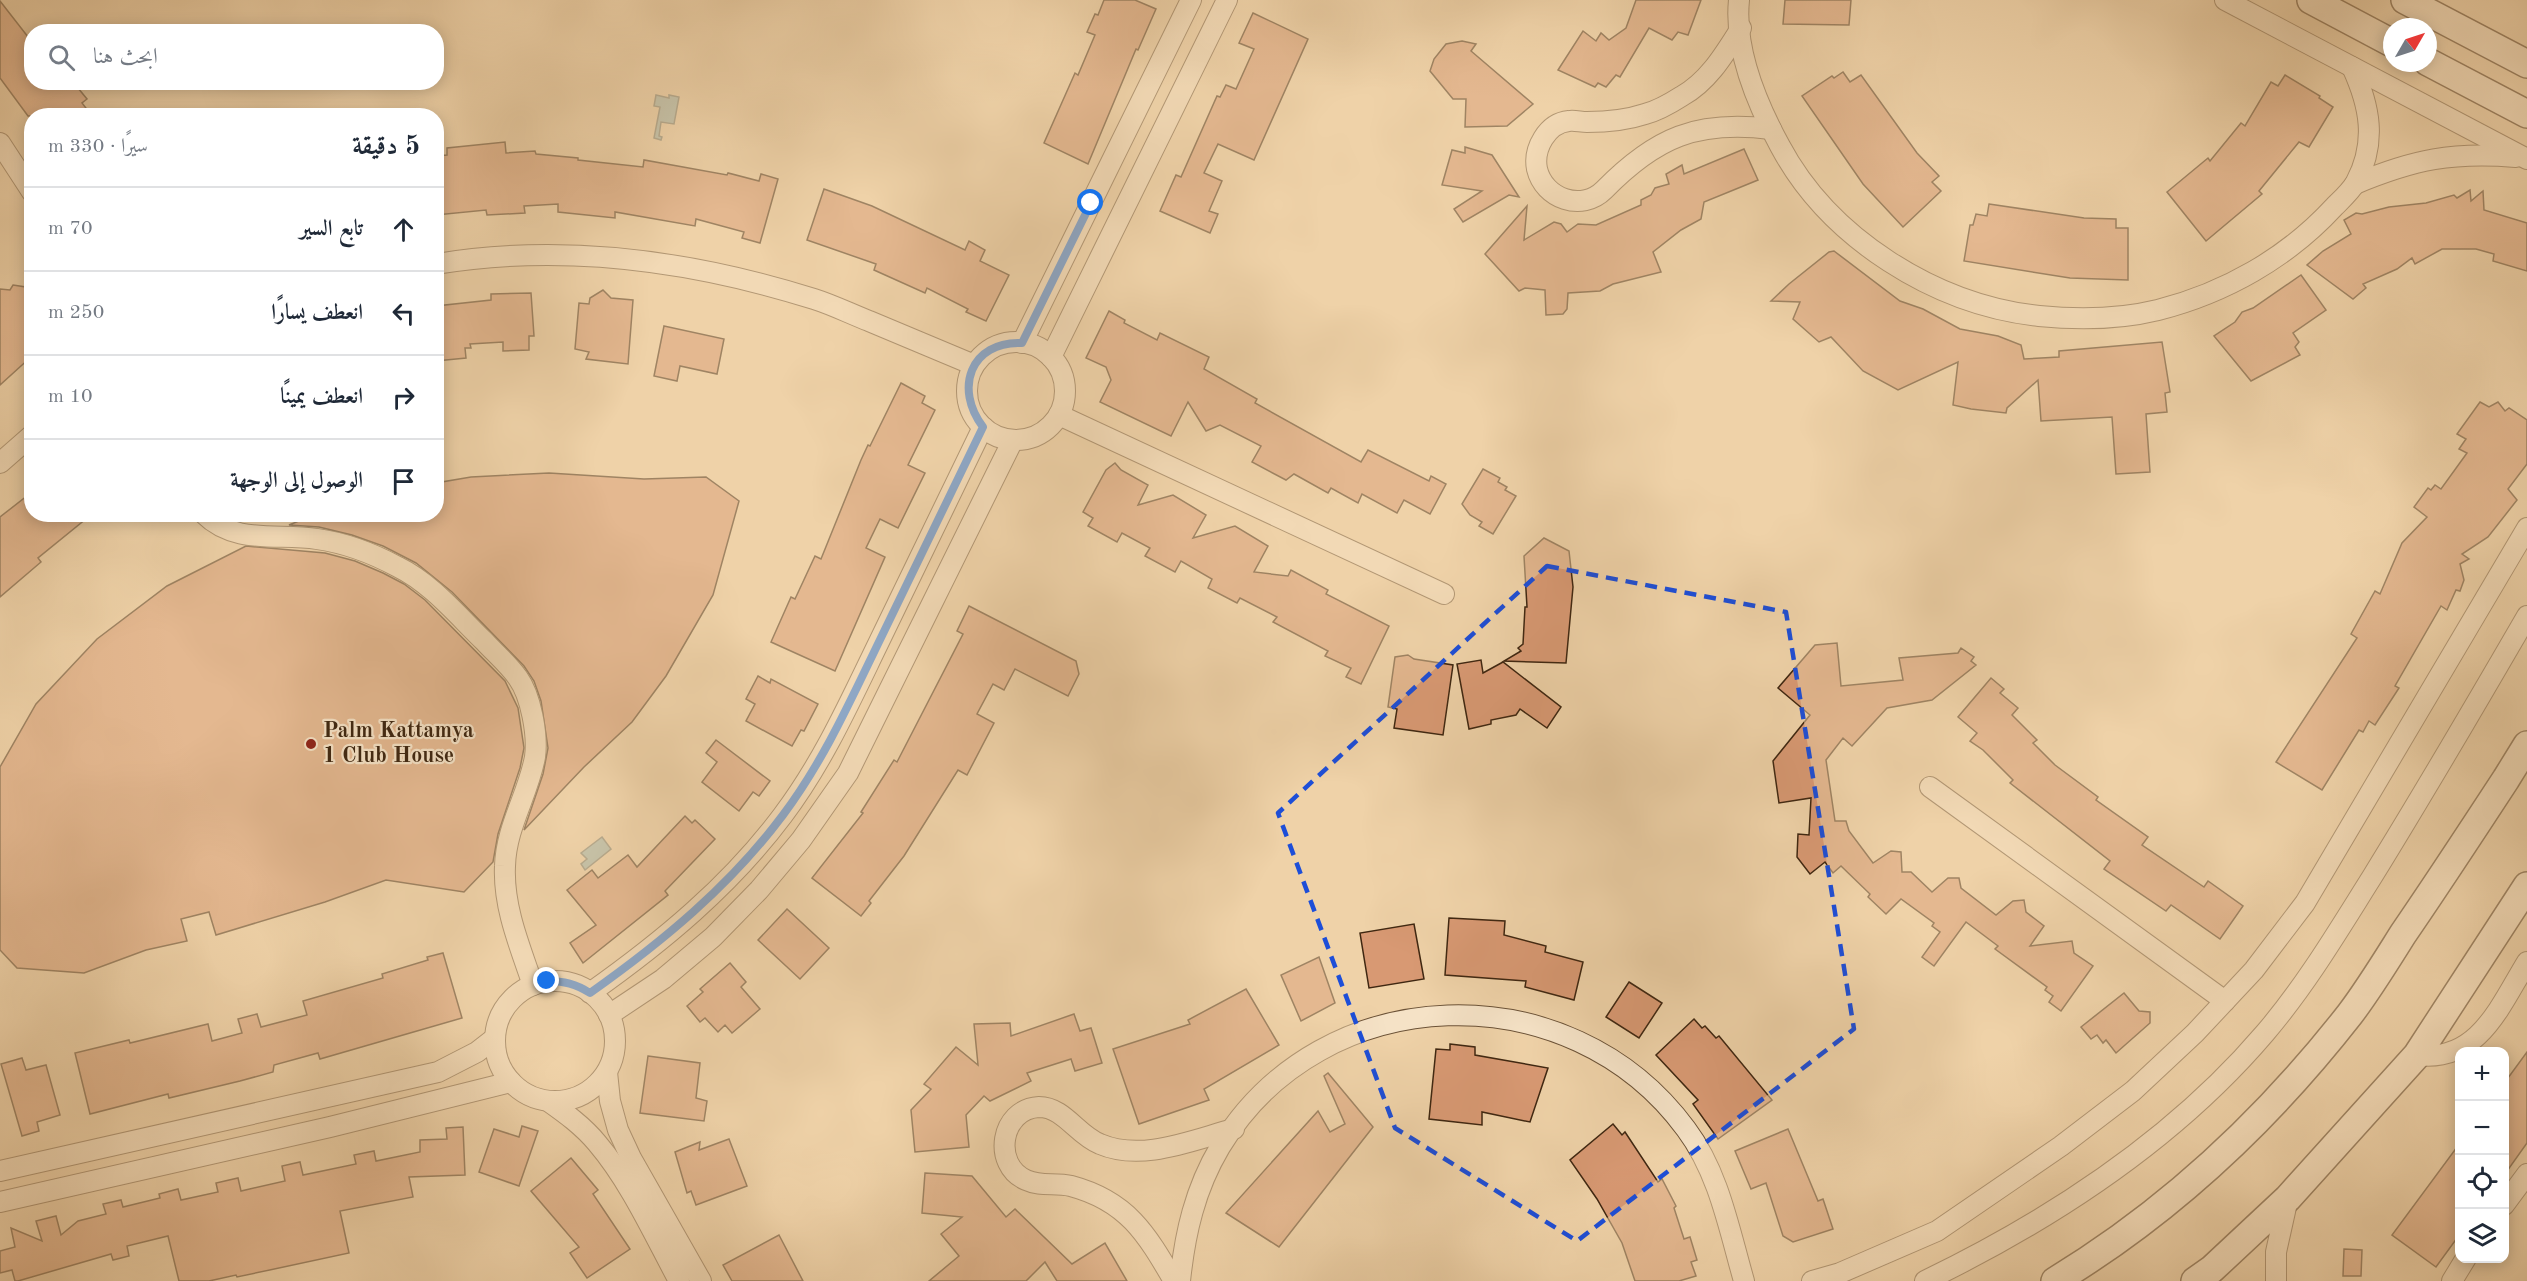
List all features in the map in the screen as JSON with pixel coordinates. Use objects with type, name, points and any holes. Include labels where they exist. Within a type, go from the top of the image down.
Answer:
[{"type":"street","points":[[1022,343],[1191,0]]},
{"type":"street","points":[[1051,357],[1227,0]]},
{"type":"street","points":[[1739,0],[1743,51],[1761,111],[1789,164],[1827,210],[1872,250],[1933,285],[1980,304],[2038,316],[2098,318],[2157,310],[2214,292],[2277,257],[2315,228],[2355,184],[2366,155],[2370,125],[2365,96],[2352,67]]},
{"type":"street","points":[[2224,0],[2525,159]]},
{"type":"street","points":[[2311,0],[2383,38]]},
{"type":"street","points":[[2405,0],[2527,64]]},
{"type":"street","points":[[1741,28],[1716,66],[1684,95],[1646,114],[1604,122],[1568,121],[1554,127],[1543,138],[1537,152],[1537,168],[1542,182],[1552,194],[1566,200],[1582,202],[1597,197],[1623,170],[1648,150],[1677,136],[1707,128],[1729,126],[1771,129]]},
{"type":"street","points":[[2437,67],[2527,114]]},
{"type":"street","points":[[0,142],[24,180]]},
{"type":"street","points":[[2355,184],[2395,167],[2437,157],[2481,154],[2525,159]]},
{"type":"street","points":[[444,263],[527,256],[600,257],[673,265],[746,279],[817,300],[974,365]]},
{"type":"street","points":[[1011,342],[1038,347],[1051,357],[1060,370],[1065,385],[1064,401],[1059,415],[1044,431],[1024,439],[1013,440],[997,436],[983,427],[973,414],[968,398],[969,381],[974,365],[990,350],[1011,342]]},
{"type":"street","points":[[1059,415],[1444,594]]},
{"type":"street","points":[[590,993],[644,954],[694,912],[741,866],[783,815],[821,761],[983,427]]},
{"type":"street","points":[[609,1015],[663,978],[713,936],[759,890],[808,831],[848,773],[1013,440]]},
{"type":"street","points":[[0,463],[24,442]]},
{"type":"street","points":[[212,522],[230,531],[249,535],[316,538],[364,549],[407,571],[445,602],[519,678],[533,716],[535,755],[508,841],[505,883],[514,927],[532,985]]},
{"type":"street","points":[[1812,1281],[1840,1273],[1937,1231],[2009,1182],[2133,1090],[2195,1033],[2254,970],[2305,903],[2527,528]]},
{"type":"street","points":[[1925,1281],[2033,1223],[2124,1162],[2165,1131],[2246,1054],[2310,976],[2430,784],[2527,616]]},
{"type":"street","points":[[2055,1281],[2142,1223],[2199,1176],[2252,1126],[2302,1072],[2351,1012],[2517,777],[2527,745]]},
{"type":"street","points":[[1930,787],[2225,1001]]},
{"type":"street","points":[[2195,1281],[2212,1269],[2288,1198],[2417,1055],[2527,886]]},
{"type":"street","points":[[2417,1055],[2430,1057],[2456,1052],[2477,1038],[2527,962]]},
{"type":"street","points":[[547,981],[562,981],[577,985],[590,993],[609,1015],[615,1034],[614,1053],[607,1072],[592,1089],[571,1099],[548,1101],[534,1098],[512,1082],[499,1062],[495,1038],[498,1022],[506,1006],[532,985],[547,981]]},
{"type":"street","points":[[1180,1281],[1184,1240],[1198,1192],[1220,1147],[1250,1107],[1286,1073],[1328,1046],[1374,1027],[1423,1016],[1453,1014],[1473,1014],[1522,1021],[1570,1036],[1614,1060],[1653,1092],[1686,1129],[1712,1172],[1744,1281]]},
{"type":"street","points":[[0,1172],[438,1072],[468,1057],[495,1038]]},
{"type":"street","points":[[607,1072],[610,1101],[618,1130],[701,1281]]},
{"type":"street","points":[[0,1202],[330,1127],[512,1082]]},
{"type":"street","points":[[548,1101],[573,1119],[596,1142],[615,1167],[679,1281]]},
{"type":"street","points":[[1174,1281],[1147,1235],[1125,1211],[1098,1194],[1067,1185],[1035,1184],[1019,1177],[1007,1162],[1003,1145],[1008,1127],[1020,1114],[1037,1107],[1056,1109],[1075,1129],[1100,1144],[1128,1151],[1156,1149],[1234,1129]]},
{"type":"street","points":[[2509,1199],[2527,1174]]},
{"type":"street","points":[[2276,1281],[2276,1252],[2288,1198]]},
{"type":"street","points":[[2452,1281],[2463,1263]]},
{"type":"highlighted area","points":[[1547,566],[1786,612],[1854,1029],[1577,1241],[1395,1128],[1278,813]]},
{"type":"water","points":[[656,95],[669,98],[669,95],[679,97],[674,124],[661,122],[659,136],[662,137],[661,140],[654,138],[660,107],[654,106]]},
{"type":"water","points":[[602,837],[611,849],[585,870],[581,864],[587,859],[581,853]]},
{"type":"building","points":[[1104,0],[1135,0],[1156,9],[1138,50],[1136,49],[1088,164],[1044,143],[1075,73],[1078,75],[1095,35],[1087,32]]},
{"type":"building","points":[[1636,0],[1701,0],[1688,35],[1678,32],[1672,40],[1649,28],[1620,77],[1616,75],[1606,87],[1598,83],[1595,87],[1558,70],[1583,31],[1596,41],[1601,33],[1609,40],[1626,28]]},
{"type":"building","points":[[1785,0],[1851,0],[1849,25],[1783,24]]},
{"type":"building","points":[[0,1],[24,32],[24,90],[80,90],[87,99],[82,103],[86,108],[24,108],[24,111],[0,78]]},
{"type":"building","points":[[1253,13],[1308,39],[1254,160],[1218,144],[1204,173],[1222,181],[1209,211],[1218,214],[1210,233],[1160,211],[1176,175],[1181,177],[1217,96],[1220,97],[1226,85],[1236,89],[1254,49],[1239,43]]},
{"type":"building","points":[[1462,41],[1476,44],[1471,51],[1533,104],[1507,126],[1465,127],[1466,99],[1453,99],[1430,71],[1434,59],[1446,44]]},
{"type":"building","points":[[1843,72],[1850,82],[1861,75],[1917,153],[1939,176],[1932,182],[1941,191],[1903,227],[1863,184],[1802,96],[1832,76],[1834,78]]},
{"type":"building","points":[[2285,75],[2320,96],[2319,98],[2333,107],[2309,147],[2299,142],[2259,191],[2262,194],[2206,241],[2167,192],[2208,158],[2210,161],[2241,123],[2245,126],[2271,82],[2278,86]]},
{"type":"building","points":[[505,142],[506,153],[535,151],[536,154],[643,167],[644,160],[727,175],[728,173],[759,181],[761,174],[778,179],[760,243],[742,238],[744,232],[696,219],[695,226],[615,212],[615,218],[558,212],[558,204],[524,206],[525,213],[487,215],[486,210],[444,214],[444,155],[447,155],[447,148]]},
{"type":"building","points":[[1465,147],[1492,155],[1519,197],[1509,195],[1463,222],[1454,209],[1482,191],[1442,185],[1452,150],[1465,153]]},
{"type":"building","points":[[1744,149],[1758,180],[1704,202],[1701,219],[1681,230],[1653,252],[1661,272],[1613,284],[1600,291],[1568,293],[1567,309],[1563,314],[1546,315],[1545,290],[1525,288],[1519,291],[1485,254],[1527,206],[1524,240],[1554,222],[1561,224],[1567,232],[1578,224],[1596,225],[1641,205],[1641,200],[1651,195],[1655,188],[1669,184],[1666,174],[1682,165],[1684,174]]},
{"type":"building","points":[[824,189],[872,206],[965,250],[969,241],[985,250],[980,261],[1009,275],[986,321],[966,312],[968,309],[927,288],[925,293],[874,270],[876,264],[807,240]]},
{"type":"building","points":[[2470,190],[2471,201],[2483,191],[2484,210],[2527,223],[2527,271],[2493,261],[2494,254],[2476,249],[2442,249],[2415,264],[2412,258],[2397,269],[2363,284],[2366,288],[2353,299],[2307,265],[2323,251],[2351,234],[2344,220],[2356,213],[2362,214],[2389,207],[2426,203],[2454,195],[2457,198]]},
{"type":"building","points":[[1989,204],[2084,218],[2116,219],[2116,228],[2128,228],[2128,280],[2070,278],[1964,261],[1970,225],[1973,225],[1976,214],[1987,216]]},
{"type":"building","points":[[1834,251],[1900,301],[1923,309],[1960,329],[1998,336],[2021,345],[2024,359],[2059,357],[2059,351],[2162,342],[2170,392],[2165,393],[2167,412],[2146,414],[2150,472],[2116,474],[2112,417],[2041,421],[2038,380],[2007,408],[2006,413],[1971,409],[1953,405],[1958,362],[1898,390],[1863,371],[1831,337],[1819,342],[1793,319],[1800,302],[1771,301],[1829,252]]},
{"type":"building","points":[[2301,275],[2326,310],[2293,333],[2299,342],[2295,347],[2300,355],[2251,381],[2214,336],[2235,322],[2242,312],[2253,308]]},
{"type":"building","points":[[13,285],[24,287],[24,363],[0,385],[0,289],[10,290]]},
{"type":"building","points":[[603,290],[611,298],[633,300],[628,364],[586,359],[589,352],[575,349],[579,303],[589,304],[590,298]]},
{"type":"building","points":[[531,293],[534,336],[529,336],[529,350],[503,351],[503,342],[470,344],[471,348],[465,348],[466,358],[444,360],[444,305],[491,300],[491,294]]},
{"type":"building","points":[[1109,311],[1125,320],[1124,323],[1157,340],[1160,333],[1209,357],[1204,369],[1257,399],[1255,403],[1361,462],[1368,450],[1429,481],[1431,476],[1446,484],[1430,514],[1404,500],[1397,513],[1362,494],[1358,503],[1331,488],[1328,493],[1294,474],[1286,480],[1252,462],[1261,446],[1220,425],[1206,431],[1188,402],[1171,436],[1100,402],[1111,380],[1106,367],[1086,358]]},
{"type":"building","points":[[664,326],[724,339],[717,374],[680,366],[677,381],[654,376]]},
{"type":"building","points":[[901,383],[925,396],[922,403],[935,410],[908,465],[925,473],[898,528],[880,519],[866,548],[885,557],[835,671],[771,642],[791,597],[795,599],[815,556],[821,559],[861,460]]},
{"type":"building","points":[[2480,402],[2489,407],[2498,402],[2505,411],[2509,408],[2527,420],[2527,464],[2508,489],[2517,500],[2488,537],[2462,554],[2469,559],[2460,564],[2464,580],[2460,591],[2456,590],[2447,610],[2441,606],[2395,686],[2399,688],[2375,725],[2369,721],[2363,732],[2359,730],[2322,790],[2276,762],[2357,638],[2351,634],[2375,591],[2380,594],[2402,543],[2427,517],[2414,507],[2428,488],[2431,490],[2435,485],[2441,489],[2467,453],[2459,449],[2466,439],[2457,434]]},
{"type":"building","points":[[1115,463],[1121,470],[1148,485],[1138,505],[1173,495],[1206,515],[1193,538],[1235,526],[1268,546],[1254,572],[1288,576],[1291,570],[1328,590],[1326,594],[1389,626],[1361,684],[1346,677],[1351,668],[1325,656],[1328,651],[1273,622],[1277,617],[1240,598],[1237,603],[1208,588],[1212,579],[1181,561],[1175,572],[1145,556],[1150,548],[1122,533],[1117,542],[1088,526],[1093,518],[1083,512],[1106,470]]},
{"type":"building","points":[[1483,469],[1500,478],[1498,482],[1507,487],[1505,490],[1516,496],[1493,534],[1479,526],[1482,522],[1470,515],[1462,504]]},
{"type":"building","points":[[549,473],[644,479],[706,477],[739,501],[713,595],[666,676],[632,722],[584,767],[524,830],[543,774],[548,748],[541,701],[534,681],[524,666],[452,592],[416,563],[383,546],[352,535],[319,527],[289,525],[296,522],[444,522],[444,482],[471,477]]},
{"type":"building","points":[[24,498],[24,522],[82,522],[38,558],[41,562],[0,597],[0,517]]},
{"type":"building","points":[[1544,538],[1569,551],[1573,587],[1566,663],[1504,661],[1521,651],[1518,648],[1523,644],[1525,607],[1527,607],[1524,556]]},
{"type":"building","name":"Palm Kattamya 1 Club House","points":[[246,546],[325,553],[355,561],[383,573],[404,584],[425,600],[505,681],[518,708],[524,748],[520,768],[498,834],[493,862],[464,892],[386,880],[325,902],[216,935],[209,912],[181,919],[187,941],[146,950],[84,973],[17,968],[0,950],[0,767],[36,704],[97,639],[167,586]]},
{"type":"building","points":[[969,606],[1076,661],[1079,674],[1068,696],[1015,669],[1004,690],[993,684],[977,714],[994,723],[967,775],[958,770],[904,856],[869,901],[871,903],[861,916],[812,878],[863,813],[861,812],[894,760],[897,762],[963,634],[957,631]]},
{"type":"building","points":[[1837,643],[1841,686],[1903,680],[1899,658],[1958,653],[1961,648],[1974,657],[1971,661],[1976,665],[1932,700],[1887,708],[1852,746],[1843,738],[1826,760],[1835,821],[1846,821],[1849,831],[1873,863],[1891,851],[1901,852],[1902,872],[1911,872],[1932,892],[1948,878],[1959,878],[1961,888],[1996,915],[2013,901],[2024,900],[2026,912],[2044,926],[2030,946],[2072,941],[2074,953],[2093,966],[2061,1011],[2049,1002],[2053,996],[2045,990],[2047,987],[1995,949],[1998,946],[1966,922],[1934,966],[1922,957],[1940,932],[1932,926],[1934,923],[1901,899],[1886,914],[1868,897],[1870,894],[1841,866],[1833,873],[1825,862],[1810,874],[1797,857],[1798,834],[1809,835],[1811,798],[1779,803],[1773,761],[1810,715],[1778,688],[1815,645]]},
{"type":"building","points":[[1408,655],[1414,659],[1453,665],[1443,735],[1394,728],[1397,709],[1388,707],[1395,657]]},
{"type":"building","points":[[1481,660],[1483,673],[1503,662],[1561,707],[1547,728],[1520,709],[1516,715],[1491,720],[1491,724],[1469,729],[1457,664]]},
{"type":"building","points":[[758,676],[770,683],[771,679],[818,704],[804,731],[801,730],[792,746],[746,721],[755,704],[746,699]]},
{"type":"building","points":[[1991,678],[2004,689],[2000,693],[2018,708],[2012,715],[2037,740],[2033,743],[2055,765],[2098,797],[2096,800],[2148,837],[2142,845],[2204,887],[2208,881],[2243,906],[2220,939],[2171,905],[2166,911],[2104,869],[2110,861],[2010,783],[2013,780],[1983,750],[1970,741],[1977,733],[1958,717]]},
{"type":"building","points":[[716,740],[770,781],[759,796],[753,792],[739,811],[702,782],[717,762],[706,753]]},
{"type":"building","points":[[685,816],[692,823],[695,820],[715,839],[665,891],[668,895],[583,963],[570,943],[596,925],[567,890],[592,870],[598,878],[628,855],[637,867]]},
{"type":"building","points":[[787,909],[829,948],[800,979],[758,940]]},
{"type":"building","points":[[1449,918],[1505,921],[1504,935],[1546,946],[1545,952],[1583,962],[1574,1000],[1525,987],[1526,981],[1445,975]]},
{"type":"building","points":[[1414,924],[1424,979],[1369,988],[1360,933]]},
{"type":"building","points":[[443,953],[462,1018],[320,1059],[318,1053],[274,1065],[273,1072],[240,1081],[169,1098],[168,1094],[90,1114],[75,1053],[129,1040],[130,1043],[208,1024],[212,1041],[242,1033],[238,1019],[257,1014],[261,1027],[307,1015],[303,1001],[383,978],[382,974]]},
{"type":"building","points":[[1319,957],[1335,1003],[1301,1021],[1281,975]]},
{"type":"building","points":[[730,963],[746,982],[741,987],[760,1009],[732,1033],[725,1025],[718,1032],[705,1018],[700,1022],[687,1006],[703,992],[700,989]]},
{"type":"building","points":[[1629,982],[1662,1003],[1639,1038],[1606,1017]]},
{"type":"building","points":[[1246,989],[1279,1045],[1204,1089],[1209,1100],[1139,1124],[1113,1049],[1190,1024],[1188,1020]]},
{"type":"building","points":[[2124,993],[2139,1011],[2150,1012],[2150,1023],[2116,1053],[2106,1040],[2103,1043],[2097,1035],[2091,1039],[2081,1027]]},
{"type":"building","points":[[1074,1014],[1080,1031],[1091,1028],[1102,1063],[1075,1071],[1071,1059],[1027,1073],[1031,1081],[990,1101],[984,1096],[966,1115],[969,1147],[915,1152],[911,1110],[931,1089],[924,1084],[956,1047],[978,1065],[974,1024],[1010,1023],[1011,1036]]},
{"type":"building","points":[[1694,1019],[1702,1028],[1705,1026],[1716,1038],[1719,1036],[1772,1100],[1718,1139],[1693,1104],[1698,1100],[1656,1055]]},
{"type":"building","points":[[1450,1044],[1475,1047],[1475,1055],[1548,1068],[1530,1122],[1482,1112],[1482,1125],[1429,1119],[1436,1049],[1450,1050]]},
{"type":"building","points":[[2527,1052],[2527,1143],[2509,1168],[2509,1101],[2509,1077]]},
{"type":"building","points":[[648,1056],[700,1063],[696,1098],[707,1101],[704,1121],[640,1113]]},
{"type":"building","points":[[22,1058],[26,1070],[46,1065],[60,1115],[37,1122],[39,1131],[22,1136],[1,1064]]},
{"type":"building","points":[[1328,1073],[1373,1127],[1279,1247],[1226,1213],[1318,1111],[1330,1132],[1345,1124],[1324,1076]]},
{"type":"building","points":[[1613,1124],[1622,1135],[1625,1132],[1658,1182],[1662,1179],[1676,1206],[1674,1208],[1684,1239],[1690,1237],[1697,1260],[1691,1262],[1696,1276],[1679,1281],[1635,1281],[1622,1243],[1597,1199],[1570,1160]]},
{"type":"building","points":[[522,1126],[538,1131],[519,1186],[479,1172],[494,1129],[519,1137]]},
{"type":"building","points":[[463,1127],[465,1175],[409,1177],[413,1197],[340,1211],[349,1253],[237,1277],[236,1275],[209,1281],[179,1281],[168,1236],[127,1246],[129,1256],[113,1260],[111,1254],[18,1281],[15,1281],[12,1270],[0,1273],[0,1251],[15,1247],[11,1228],[42,1241],[36,1221],[56,1216],[61,1235],[78,1221],[106,1214],[103,1204],[121,1200],[123,1207],[160,1198],[159,1194],[178,1189],[181,1200],[218,1192],[216,1183],[238,1178],[241,1191],[285,1181],[282,1166],[300,1162],[303,1175],[356,1164],[354,1155],[374,1151],[376,1161],[420,1152],[420,1140],[447,1139],[446,1128]]},
{"type":"building","points":[[1788,1129],[1818,1201],[1823,1199],[1833,1229],[1793,1242],[1783,1236],[1766,1183],[1751,1189],[1735,1151]]},
{"type":"building","points":[[729,1139],[747,1186],[696,1205],[691,1191],[687,1193],[675,1152],[700,1142],[699,1150]]},
{"type":"building","points":[[2455,1150],[2455,1241],[2436,1267],[2392,1235]]},
{"type":"building","points":[[571,1158],[598,1190],[593,1194],[630,1249],[587,1278],[570,1253],[579,1247],[531,1191]]},
{"type":"building","points":[[925,1173],[972,1176],[1006,1217],[1015,1209],[1072,1264],[1105,1243],[1127,1281],[1057,1281],[1045,1262],[1026,1281],[929,1281],[959,1256],[941,1234],[962,1217],[922,1213]]},
{"type":"building","points":[[779,1235],[803,1281],[732,1281],[723,1265]]},
{"type":"building","points":[[2344,1249],[2362,1250],[2361,1276],[2343,1276]]},
{"type":"place","name":"Palm Kattamya 1 Club House","points":[[311,744]]},
{"type":"route","points":[[547,981],[562,981],[577,985],[590,993],[644,954],[694,912],[741,866],[783,815],[821,761],[983,427],[973,414],[968,398],[969,381],[974,365],[981,356],[1000,345],[1011,342],[1022,343],[1091,203]]}]
